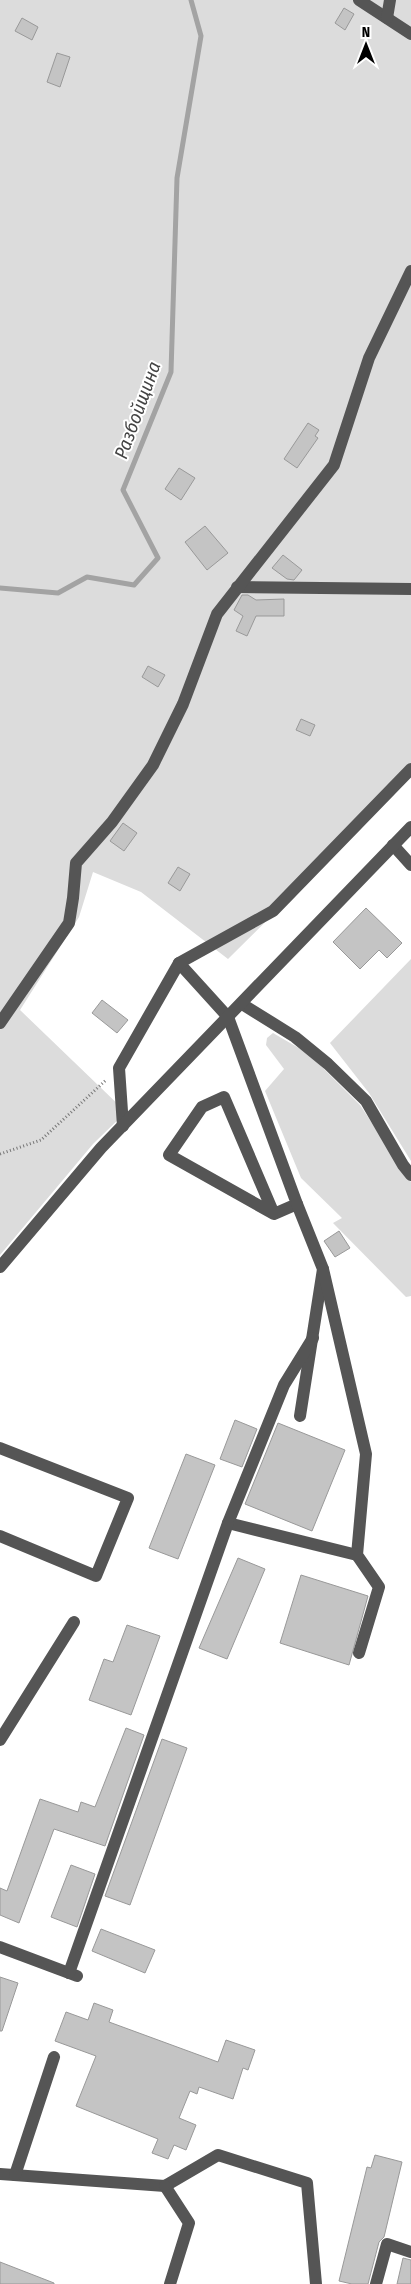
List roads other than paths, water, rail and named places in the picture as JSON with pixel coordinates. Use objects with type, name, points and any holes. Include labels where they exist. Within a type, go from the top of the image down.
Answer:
[{"type":"street","points":[[359,0],[411,34]]},
{"type":"street","points":[[387,18],[390,0]]},
{"type":"street","points":[[0,1023],[68,923],[73,898],[76,863],[112,822],[153,765],[183,704],[217,614],[334,465],[369,358],[411,271]]},
{"type":"street","points":[[237,587],[411,589]]},
{"type":"street","points":[[123,1126],[119,1068],[179,963],[272,911],[411,769]]},
{"type":"street","points":[[0,1267],[101,1148],[411,827]]},
{"type":"street","points":[[393,845],[411,865]]},
{"type":"street","points":[[179,963],[228,1017],[323,1269],[366,1454],[357,1555],[379,1587],[359,1653]]},
{"type":"street","points":[[242,1004],[296,1037],[328,1064],[366,1101],[403,1165],[411,1175]]},
{"type":"street","points":[[224,1097],[274,1214],[169,1155],[202,1107],[224,1097]]},
{"type":"street","points":[[274,1214],[297,1204]]},
{"type":"street","points":[[300,1416],[323,1269]]},
{"type":"street","points":[[0,1947],[73,1974],[228,1523],[284,1385],[312,1338]]},
{"type":"street","points":[[0,1448],[128,1498],[96,1576],[0,1536]]},
{"type":"street","points":[[228,1523],[357,1555]]},
{"type":"street","points":[[0,1740],[74,1622]]},
{"type":"street","points":[[15,2175],[54,2057]]},
{"type":"street","points":[[0,2174],[165,2186],[218,2155],[307,2183],[316,2284]]},
{"type":"street","points":[[165,2186],[189,2223],[170,2284]]},
{"type":"street","points":[[376,2284],[387,2244],[411,2252]]},
{"type":"waterway","name":"Разбойщина","points":[[0,588],[58,593],[87,577],[134,585],[158,558],[123,490],[171,372],[177,178],[201,36],[191,0]]}]
